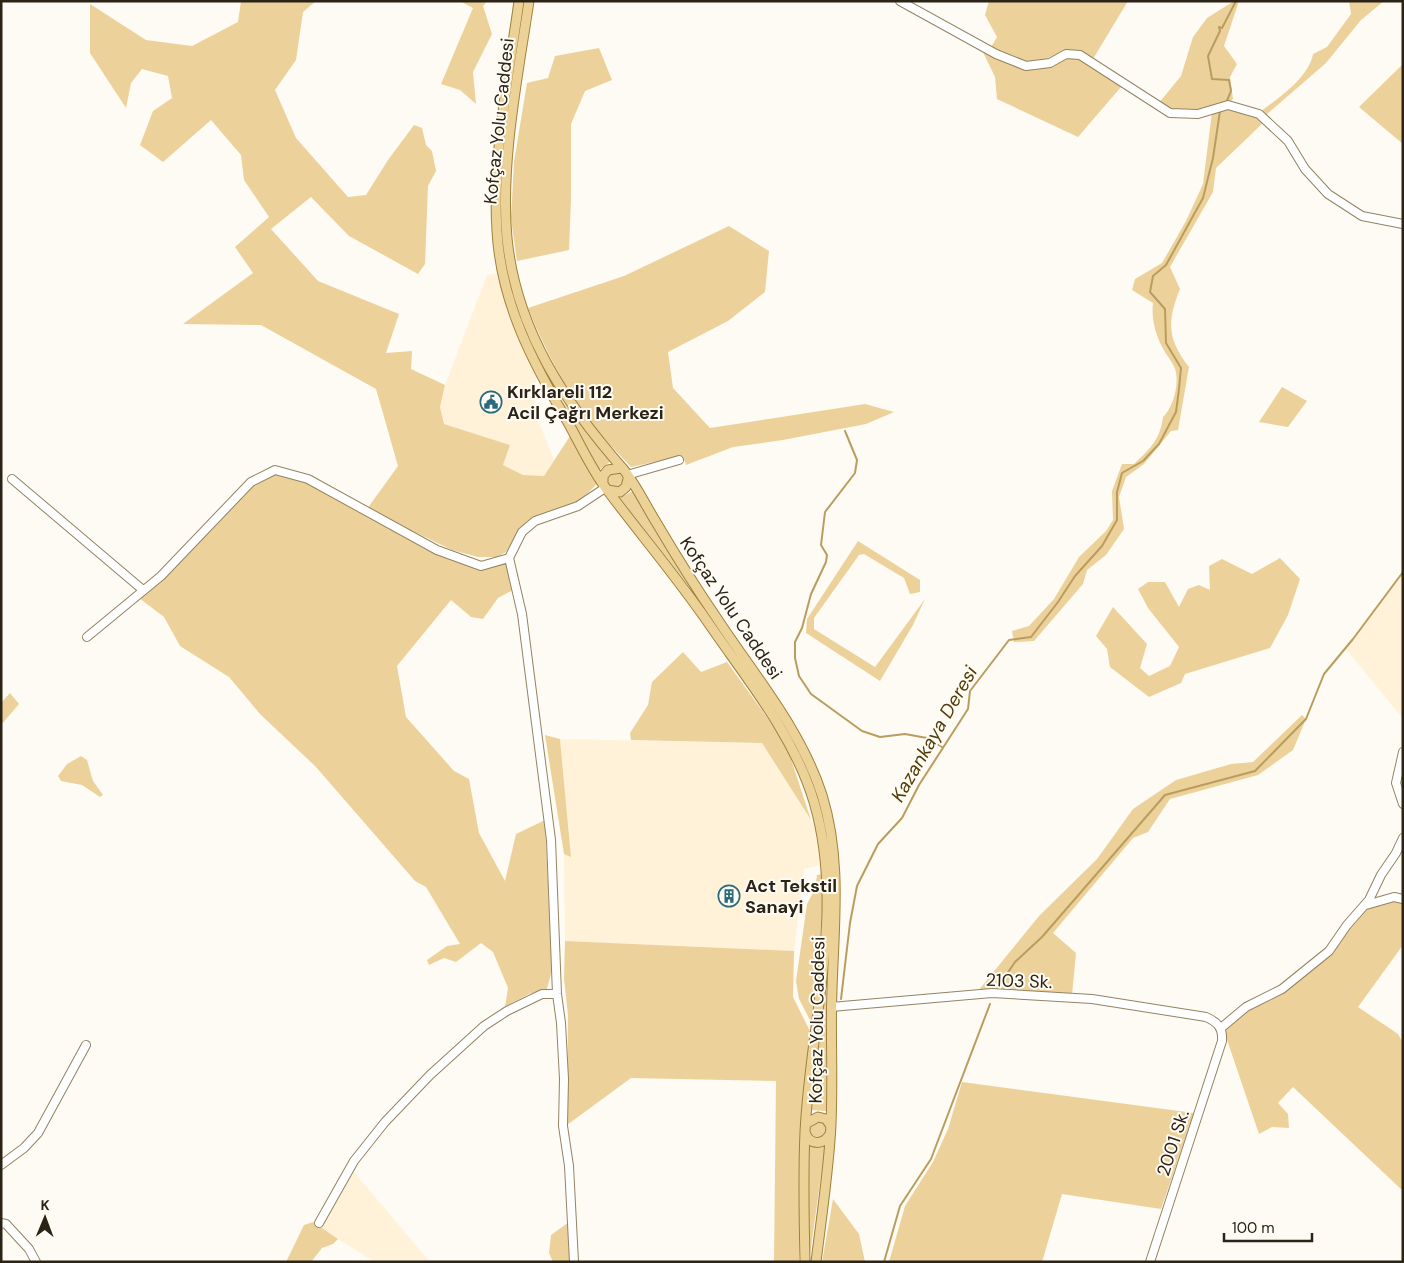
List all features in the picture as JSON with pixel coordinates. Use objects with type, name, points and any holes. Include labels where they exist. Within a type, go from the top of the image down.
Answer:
[{"type":"main road","name":"Kofçaz Yolu Caddesi","points":[[519,1],[496,183],[497,234],[504,279],[513,313],[530,355],[604,486],[690,597],[774,719],[791,747],[813,800],[824,846],[827,893],[823,972],[806,1127],[805,1262]]},
{"type":"main road","name":"Kofçaz Yolu Caddesi","points":[[529,1],[506,171],[505,214],[509,254],[522,307],[544,363],[572,406],[626,474],[693,583],[791,728],[813,770],[831,829],[836,864],[836,909],[831,1008],[830,1130],[816,1262]]},
{"type":"main road","points":[[608,470],[626,474],[626,487],[620,492],[612,492],[604,486],[603,476],[608,470]]},
{"type":"main road","points":[[818,1117],[826,1119],[830,1130],[825,1141],[817,1143],[809,1139],[806,1127],[818,1117]]},
{"type":"street","points":[[900,1],[996,54],[1026,66],[1050,63],[1066,54],[1080,55],[1170,113],[1198,114],[1228,106],[1259,114],[1288,141],[1305,169],[1328,194],[1362,216],[1403,224]]},
{"type":"street","points":[[626,474],[679,460]]},
{"type":"street","points":[[88,637],[161,576],[251,482],[275,470],[308,479],[437,550],[482,566],[509,558]]},
{"type":"street","points":[[12,479],[143,590]]},
{"type":"street","points":[[574,1262],[569,1166],[563,1126],[561,1023],[557,994],[551,840],[522,614],[509,558],[522,532],[535,521],[578,506],[604,486]]},
{"type":"street","points":[[1403,752],[1396,783],[1403,804]]},
{"type":"street","points":[[1222,1031],[1246,1007],[1282,989],[1329,951],[1366,905],[1403,838]]},
{"type":"street","points":[[1366,905],[1394,897],[1403,898]]},
{"type":"street","name":"2103 Sk.","points":[[831,1008],[992,993],[1092,999],[1206,1017],[1222,1031]]},
{"type":"street","points":[[319,1223],[354,1161],[385,1122],[430,1075],[484,1026],[507,1010],[542,994],[557,994]]},
{"type":"street","name":"2001 Sk.","points":[[1150,1262],[1222,1041],[1222,1031]]},
{"type":"street","points":[[1,1165],[24,1148],[38,1132],[86,1045]]},
{"type":"street","points":[[1,1222],[6,1224],[29,1249],[36,1262]]},
{"type":"shaded area","points":[[241,1],[316,1],[303,12],[296,60],[275,90],[296,138],[348,197],[366,195],[388,160],[414,125],[422,128],[426,145],[432,151],[436,171],[428,186],[425,264],[418,274],[349,236],[311,197],[271,229],[318,281],[399,314],[386,353],[412,351],[411,369],[445,385],[440,407],[444,424],[510,445],[503,465],[523,475],[544,476],[570,436],[598,483],[578,503],[520,531],[506,552],[497,557],[478,557],[452,550],[367,509],[398,466],[376,389],[261,325],[183,324],[253,273],[235,247],[269,217],[244,180],[241,155],[211,120],[163,162],[140,145],[153,111],[172,98],[168,76],[142,69],[131,83],[126,108],[90,53],[90,4],[146,40],[192,46],[238,22]]},
{"type":"shaded area","points":[[460,1],[487,1],[483,6],[492,34],[473,72],[476,104],[460,90],[441,84],[473,8]]},
{"type":"shaded area","points":[[989,1],[1128,1],[1093,59],[1082,53],[1066,51],[1037,62],[1023,63],[991,47],[997,37],[985,15]]},
{"type":"shaded area","points":[[1234,1],[1239,1],[1224,46],[1237,64],[1230,77],[1233,99],[1221,107],[1196,112],[1172,111],[1158,104],[1181,76],[1193,37],[1207,18]]},
{"type":"shaded area","points":[[1349,1],[1384,1],[1361,20],[1326,63],[1266,115],[1260,112],[1284,94],[1299,79],[1306,71],[1313,54],[1327,47],[1351,14]]},
{"type":"shaded area","points":[[599,48],[612,80],[585,91],[571,124],[569,250],[517,261],[511,219],[514,162],[527,83],[548,78],[555,56]]},
{"type":"shaded area","points":[[982,50],[1025,69],[1066,57],[1079,57],[1121,87],[1078,137],[997,99],[995,77]]},
{"type":"shaded area","points":[[1403,64],[1403,144],[1359,107]]},
{"type":"shaded area","points":[[1228,108],[1257,116],[1264,122],[1216,168],[1213,192],[1170,267],[1180,289],[1171,320],[1171,330],[1176,348],[1189,367],[1178,430],[1171,431],[1144,464],[1126,477],[1119,497],[1124,529],[1106,555],[1087,570],[1083,584],[1034,641],[1014,642],[1012,631],[1029,626],[1054,599],[1079,557],[1106,531],[1113,520],[1112,491],[1122,464],[1134,464],[1149,449],[1157,438],[1163,417],[1173,402],[1177,381],[1176,375],[1174,367],[1157,334],[1153,316],[1153,303],[1132,290],[1135,279],[1162,263],[1186,221],[1203,184],[1212,112]]},
{"type":"shaded area","points":[[729,226],[769,251],[765,292],[728,321],[668,352],[673,388],[710,428],[865,404],[894,412],[866,424],[783,440],[733,447],[686,465],[683,456],[631,467],[594,427],[580,408],[555,366],[528,308],[624,276]]},
{"type":"shaded area","points":[[498,273],[508,311],[536,377],[534,410],[554,460],[544,476],[522,475],[503,465],[510,445],[444,424],[440,407],[445,385],[487,275]]},
{"type":"shaded area","points":[[1282,387],[1307,401],[1288,427],[1259,422]]},
{"type":"shaded area","points":[[553,390],[611,461],[599,470]]},
{"type":"shaded area","points":[[615,472],[621,474],[623,480],[621,486],[615,488],[609,486],[607,480],[609,474]]},
{"type":"shaded area","points":[[277,474],[308,483],[425,549],[486,569],[507,562],[513,590],[498,598],[483,619],[471,617],[451,600],[397,666],[406,717],[454,771],[469,779],[479,833],[505,881],[516,834],[545,820],[552,970],[547,989],[529,994],[505,1007],[508,988],[493,952],[481,943],[456,962],[444,958],[429,965],[427,960],[447,946],[460,944],[426,887],[415,881],[316,767],[260,714],[229,677],[180,646],[164,617],[139,598],[252,485]]},
{"type":"shaded area","points":[[633,491],[692,590],[620,498]]},
{"type":"shaded area","points":[[858,541],[920,580],[920,592],[910,594],[904,578],[864,554],[859,555],[814,618],[814,629],[875,667],[925,599],[913,625],[880,681],[806,633],[807,619]]},
{"type":"shaded area","points":[[1280,558],[1300,579],[1288,615],[1270,648],[1185,674],[1181,683],[1149,697],[1110,667],[1107,649],[1096,636],[1113,607],[1147,644],[1140,668],[1149,676],[1170,666],[1179,647],[1148,608],[1138,589],[1148,582],[1165,582],[1179,607],[1188,589],[1199,585],[1210,590],[1209,566],[1222,559],[1252,574]]},
{"type":"shaded area","points":[[1403,571],[1403,719],[1346,649]]},
{"type":"shaded area","points":[[683,652],[701,672],[727,662],[774,727],[789,753],[811,820],[762,743],[631,740],[630,733],[648,705],[652,682]]},
{"type":"shaded area","points":[[10,693],[19,704],[1,725],[1,703]]},
{"type":"shaded area","points":[[1302,715],[1306,719],[1293,750],[1258,775],[1170,799],[1148,832],[1133,838],[1053,933],[1076,953],[1072,995],[978,991],[1039,916],[1097,859],[1133,809],[1176,780],[1231,764],[1253,762]]},
{"type":"shaded area","points":[[545,735],[560,739],[571,857],[564,854]]},
{"type":"shaded area","points":[[560,739],[762,743],[811,820],[817,833],[821,865],[804,869],[794,951],[565,941],[564,854],[571,855]]},
{"type":"shaded area","points":[[81,756],[87,760],[93,781],[103,795],[100,797],[82,785],[61,781],[58,776],[67,764]]},
{"type":"shaded area","points":[[822,874],[822,910],[813,1026],[799,999],[796,981],[807,904],[815,889],[817,875]]},
{"type":"shaded area","points":[[1394,899],[1403,901],[1403,945],[1358,1007],[1398,1034],[1403,1043],[1403,1191],[1293,1087],[1278,1103],[1288,1114],[1289,1128],[1272,1127],[1259,1134],[1224,1031],[1248,1009],[1285,991],[1367,907]]},
{"type":"shaded area","points":[[565,941],[794,951],[793,997],[811,1033],[801,1115],[799,1262],[774,1262],[776,1081],[631,1078],[567,1125],[568,1015],[564,979]]},
{"type":"shaded area","points":[[826,988],[827,1111],[811,1110]]},
{"type":"shaded area","points":[[962,1082],[1194,1113],[1161,1209],[1062,1194],[1042,1262],[889,1262],[905,1206],[933,1162],[948,1129]]},
{"type":"shaded area","points":[[815,1121],[821,1121],[826,1126],[824,1135],[815,1137],[810,1132],[810,1126]]},
{"type":"shaded area","points":[[809,1146],[825,1147],[809,1262]]},
{"type":"shaded area","points":[[353,1171],[430,1262],[375,1262],[320,1228]]},
{"type":"shaded area","points":[[833,1199],[859,1234],[865,1262],[822,1262]]},
{"type":"shaded area","points":[[313,1222],[338,1239],[333,1244],[322,1248],[311,1262],[286,1262],[304,1225]]},
{"type":"shaded area","points":[[569,1222],[571,1262],[553,1262],[549,1253],[551,1235]]},
{"type":"waterway","name":"Kazankaya Deresi","points":[[1226,103],[1231,91],[1229,80],[1212,79],[1208,56],[1220,31],[1219,27],[1222,28],[1236,1]]},
{"type":"waterway","name":"Kazankaya Deresi","points":[[841,999],[850,923],[857,886],[878,844],[902,818],[919,785],[968,709],[970,691],[1009,640],[1031,637],[1075,576],[1102,546],[1117,520],[1117,492],[1122,473],[1143,461],[1159,444],[1176,412],[1181,368],[1166,343],[1165,309],[1150,292],[1153,276],[1166,265],[1203,198],[1213,158],[1220,111]]},
{"type":"waterway","points":[[845,431],[857,460],[855,473],[825,512],[821,545],[827,555],[826,562],[811,594],[802,628],[795,642],[795,658],[799,676],[811,694],[862,731],[880,737],[905,734],[927,738],[942,747]]},
{"type":"waterway","points":[[998,987],[1015,962],[1042,937],[1165,795],[1255,771],[1306,719],[1324,674],[1403,572]]},
{"type":"waterway","points":[[884,1262],[900,1206],[931,1159],[990,1004]]},
{"type":"place","name":"Kırklareli 112 Acil Çağrı Merkezi","points":[[491,402]]},
{"type":"place","name":"Act Tekstil Sanayi","points":[[729,896]]}]
